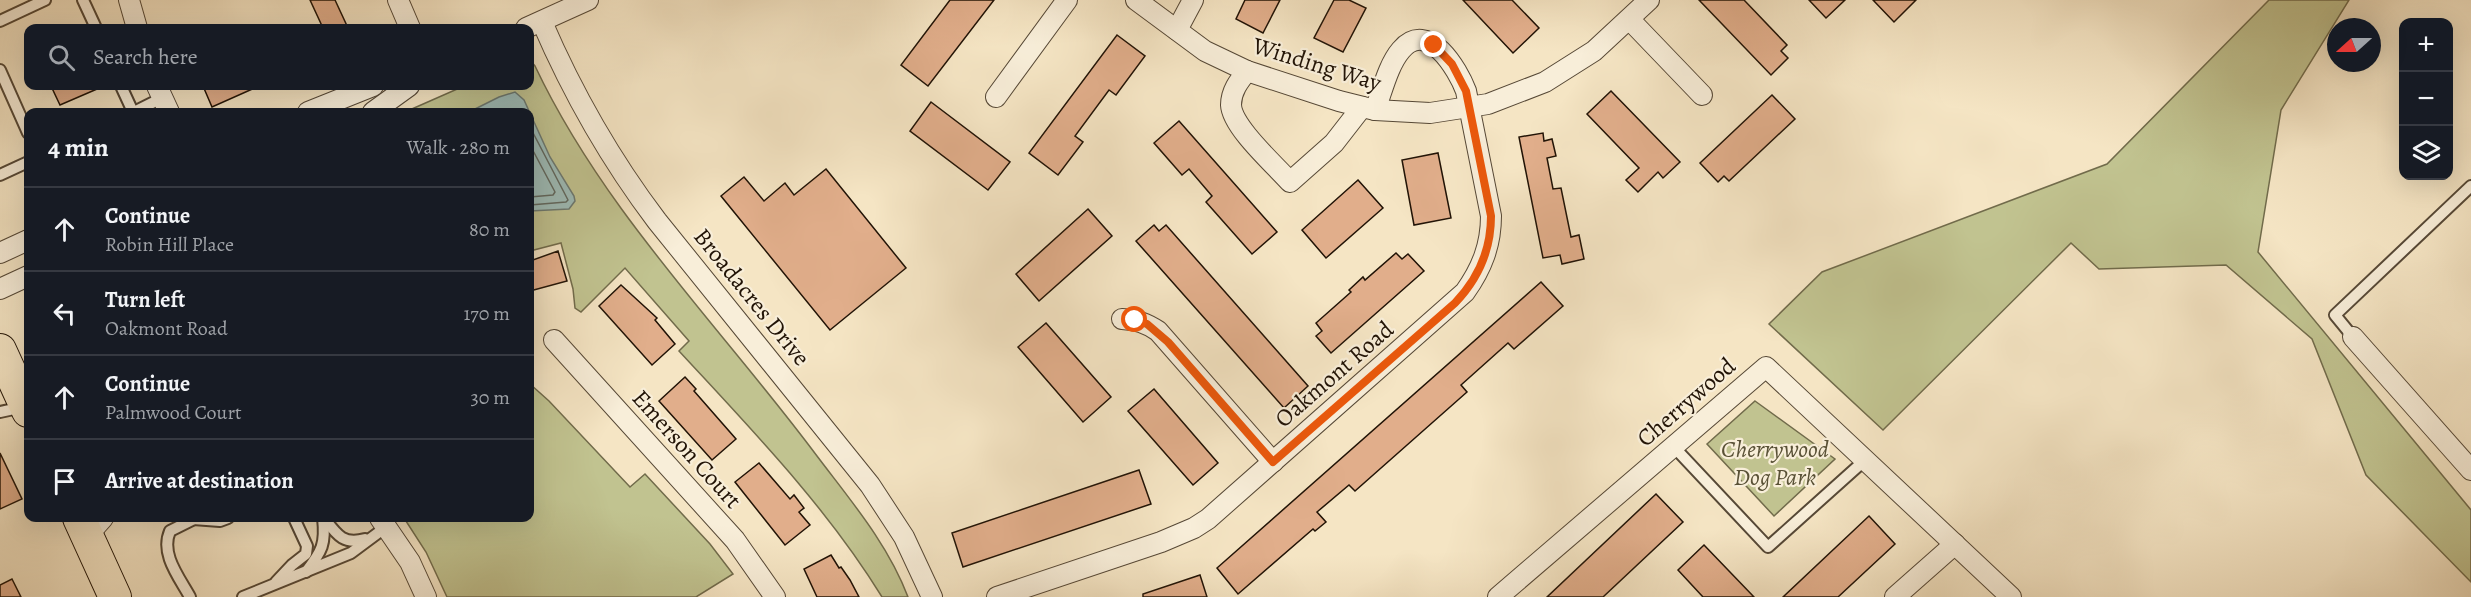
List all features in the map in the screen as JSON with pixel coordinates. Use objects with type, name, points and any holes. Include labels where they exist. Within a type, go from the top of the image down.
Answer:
[{"type":"main road","points":[[4,369],[18,410]]},
{"type":"main road","points":[[90,524],[115,597]]},
{"type":"street","points":[[129,0],[136,24]]},
{"type":"street","points":[[398,0],[408,24]]},
{"type":"street","points":[[534,25],[588,0]]},
{"type":"street","points":[[996,97],[1067,0]]},
{"type":"street","name":"Winding Way","points":[[1136,0],[1205,51],[1246,71],[1369,109],[1430,113],[1470,108],[1506,99],[1545,82],[1594,51],[1649,0]]},
{"type":"street","points":[[1177,30],[1193,0]]},
{"type":"street","points":[[1630,20],[1702,95]]},
{"type":"street","name":"Broadacres Drive","points":[[534,25],[618,166],[657,221],[815,415],[887,509],[904,537],[932,597]]},
{"type":"street","name":"Oakmont Road","points":[[996,597],[1161,542],[1194,528],[1208,519],[1455,303],[1475,279],[1491,235],[1491,216],[1466,91],[1452,64],[1434,45],[1421,41],[1408,43],[1396,56],[1369,109],[1290,182],[1243,130],[1233,111],[1233,95],[1246,71]]},
{"type":"street","points":[[319,108],[363,90]]},
{"type":"street","points":[[379,108],[403,90]]},
{"type":"street","points":[[0,253],[24,242]]},
{"type":"street","points":[[0,289],[24,278]]},
{"type":"street","points":[[1122,319],[1147,324],[1158,331],[1273,462]]},
{"type":"street","points":[[2353,337],[2469,464]]},
{"type":"street","name":"Emerson Court","points":[[554,340],[735,540],[775,597]]},
{"type":"street","name":"Cherrywood","points":[[1498,597],[1766,367],[2012,597]]},
{"type":"street","points":[[379,527],[410,562],[426,597]]},
{"type":"street","points":[[1895,597],[1955,544]]},
{"type":"lane","points":[[0,21],[45,0]]},
{"type":"lane","points":[[83,0],[94,24]]},
{"type":"lane","points":[[0,70],[24,124]]},
{"type":"lane","points":[[123,90],[132,108]]},
{"type":"lane","points":[[143,108],[162,99]]},
{"type":"lane","points":[[0,175],[24,164]]},
{"type":"lane","points":[[2353,337],[2335,315],[2471,186]]},
{"type":"lane","points":[[1674,447],[1768,547],[1865,460]]},
{"type":"lane","points":[[187,522],[170,531],[166,541],[167,555],[190,597]]},
{"type":"lane","points":[[274,584],[306,554],[307,546],[296,522]]},
{"type":"lane","points":[[306,573],[321,553],[325,537],[324,522]]},
{"type":"lane","points":[[328,522],[342,538],[353,542],[379,527]]},
{"type":"lane","points":[[243,597],[351,553],[379,527]]},
{"type":"green space","points":[[2269,0],[2349,0],[2338,18],[2327,18],[2327,36],[2281,110],[2258,252],[2471,510],[2471,582],[2366,475],[2312,339],[2226,265],[2099,269],[2071,243],[1883,430],[1769,324],[1822,272],[2107,164]]},
{"type":"green space","points":[[534,65],[563,119],[629,220],[780,408],[855,506],[890,559],[908,597],[882,597],[837,531],[812,500],[760,439],[679,351],[689,341],[625,268],[581,312],[575,308],[573,289],[561,243],[534,250],[534,108],[414,108],[455,90],[534,90]]},
{"type":"green space","points":[[534,388],[630,487],[645,474],[710,544],[733,574],[696,597],[447,597],[426,552],[407,522],[534,522]]},
{"type":"green space","name":"Cherrywood Dog Park","points":[[1755,401],[1835,459],[1774,516],[1707,444]]},
{"type":"water","points":[[515,92],[524,100],[527,108],[477,108]]},
{"type":"water","points":[[534,122],[550,157],[574,196],[575,201],[569,209],[534,211]]},
{"type":"building","points":[[310,0],[335,0],[346,24],[321,24]]},
{"type":"building","points":[[950,0],[994,0],[928,86],[901,65]]},
{"type":"building","points":[[1245,0],[1280,0],[1263,33],[1236,19]]},
{"type":"building","points":[[1334,0],[1349,0],[1366,8],[1343,52],[1314,38]]},
{"type":"building","points":[[1463,0],[1512,0],[1539,28],[1513,53]]},
{"type":"building","points":[[1699,0],[1744,0],[1787,45],[1781,51],[1788,58],[1771,75]]},
{"type":"building","points":[[1809,0],[1845,0],[1826,18]]},
{"type":"building","points":[[1873,0],[1916,0],[1894,22]]},
{"type":"building","points":[[1117,35],[1145,56],[1116,95],[1109,90],[1075,136],[1083,142],[1058,175],[1029,153]]},
{"type":"building","points":[[53,90],[95,90],[60,105]]},
{"type":"building","points":[[205,90],[250,90],[212,107]]},
{"type":"building","points":[[1611,91],[1680,162],[1663,178],[1658,172],[1638,192],[1626,180],[1639,168],[1587,114]]},
{"type":"building","points":[[1772,95],[1795,119],[1729,181],[1724,176],[1718,182],[1700,163]]},
{"type":"building","points":[[931,102],[1010,162],[988,190],[910,131]]},
{"type":"building","points":[[1179,121],[1277,232],[1252,254],[1206,202],[1212,196],[1189,169],[1182,175],[1154,143]]},
{"type":"building","points":[[1543,133],[1544,141],[1552,139],[1556,156],[1547,158],[1553,189],[1561,188],[1571,237],[1579,235],[1584,259],[1562,264],[1560,255],[1543,258],[1519,137]]},
{"type":"building","points":[[1438,153],[1451,218],[1414,225],[1402,160]]},
{"type":"building","points":[[826,169],[906,268],[830,330],[721,196],[744,177],[764,201],[785,183],[794,195]]},
{"type":"building","points":[[1358,180],[1383,208],[1326,258],[1302,230]]},
{"type":"building","points":[[1088,209],[1112,236],[1039,301],[1016,274]]},
{"type":"building","points":[[1154,225],[1159,231],[1166,225],[1308,386],[1284,408],[1136,241]]},
{"type":"building","points":[[558,251],[567,281],[534,290],[534,260]]},
{"type":"building","points":[[1396,253],[1402,259],[1408,254],[1424,271],[1331,353],[1316,336],[1322,331],[1316,323],[1351,292],[1349,290],[1363,277],[1365,280]]},
{"type":"building","points":[[1541,282],[1563,306],[1514,349],[1508,343],[1461,385],[1467,392],[1355,491],[1349,485],[1317,512],[1326,522],[1315,531],[1313,529],[1238,594],[1217,568]]},
{"type":"building","points":[[621,285],[657,318],[655,320],[675,344],[652,365],[599,306]]},
{"type":"building","points":[[1046,323],[1111,397],[1083,422],[1018,347]]},
{"type":"building","points":[[685,377],[696,389],[694,391],[736,439],[712,460],[659,401]]},
{"type":"building","points":[[1154,389],[1218,463],[1193,485],[1128,411]]},
{"type":"building","points":[[0,453],[22,499],[0,509]]},
{"type":"building","points":[[759,463],[790,499],[794,495],[804,508],[799,512],[810,525],[785,545],[735,482]]},
{"type":"building","points":[[1139,470],[1151,504],[963,567],[952,533]]},
{"type":"building","points":[[1656,494],[1683,522],[1603,597],[1547,597]]},
{"type":"building","points":[[1869,516],[1895,544],[1838,597],[1783,597]]},
{"type":"building","points":[[1704,545],[1754,597],[1703,597],[1678,570]]},
{"type":"building","points":[[831,555],[850,580],[859,597],[817,597],[804,569]]},
{"type":"building","points":[[1200,575],[1207,597],[1143,597],[1143,594]]},
{"type":"building","points":[[12,579],[21,597],[0,597],[0,585]]},
{"type":"route","points":[[1135,320],[1158,331],[1273,462],[1455,303],[1475,279],[1482,266],[1491,235],[1491,216],[1466,91],[1459,74],[1443,52],[1434,45]]}]
